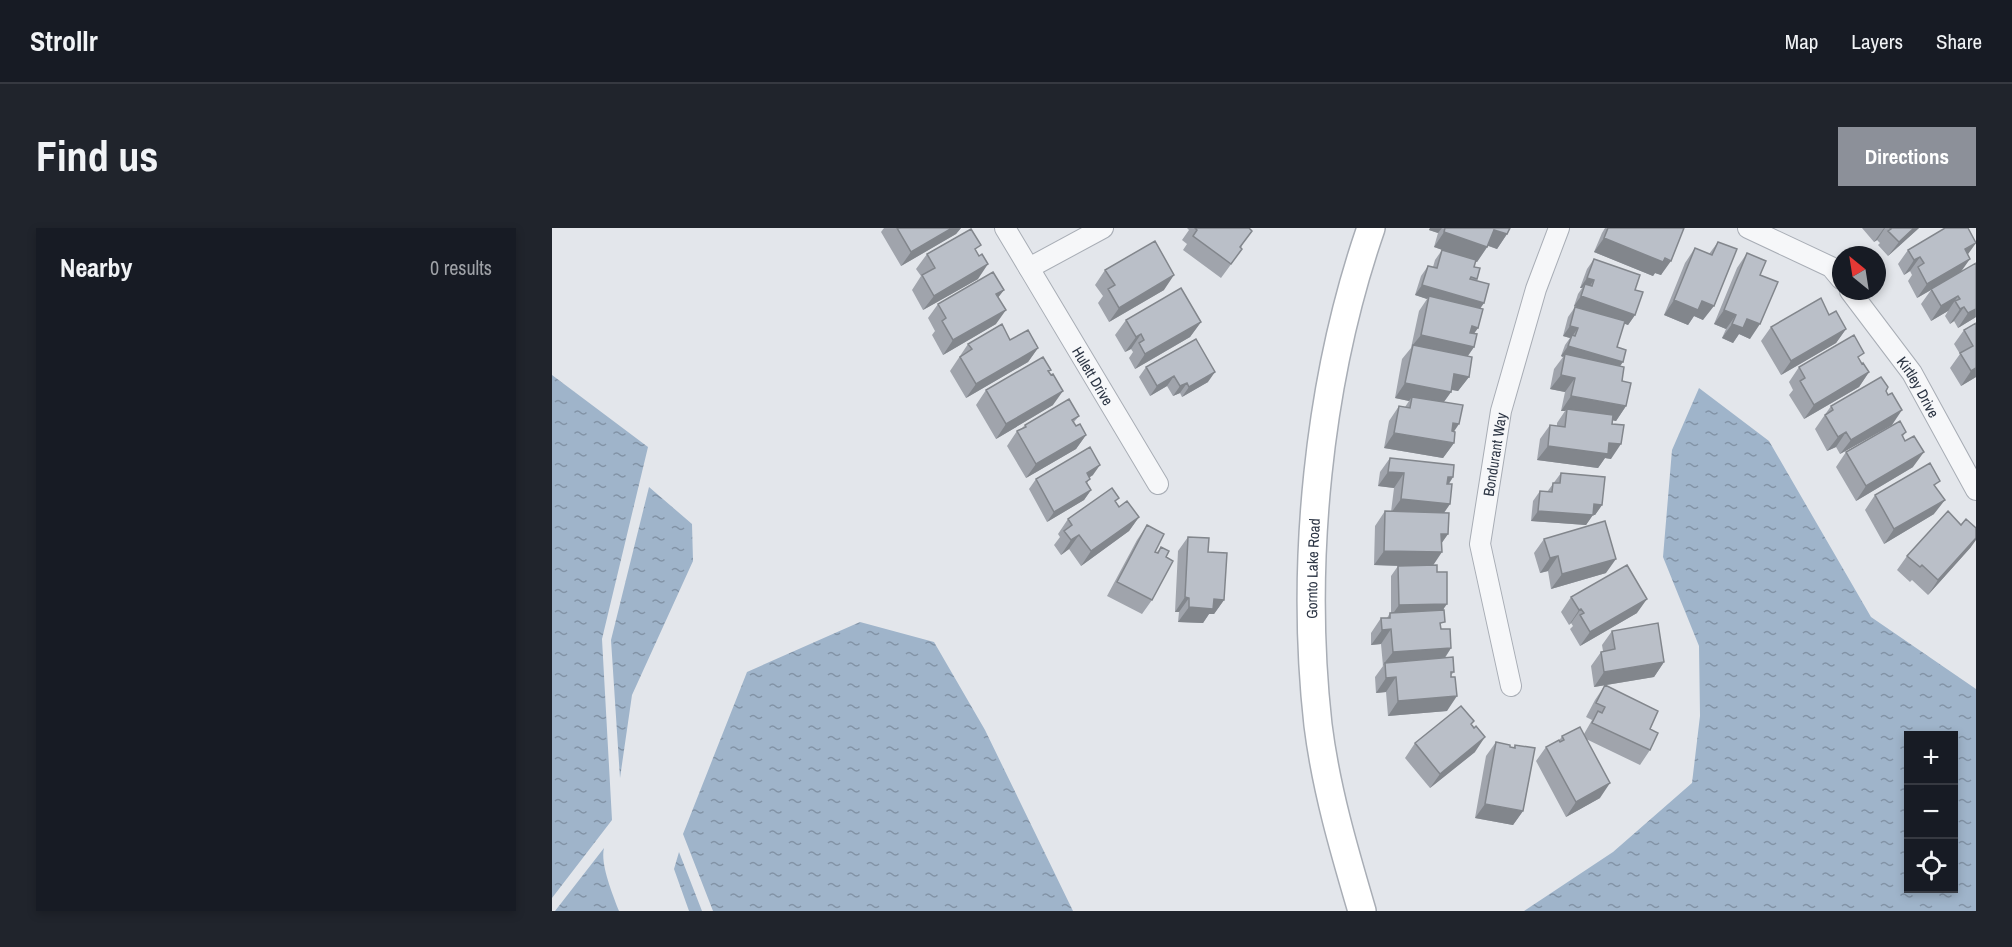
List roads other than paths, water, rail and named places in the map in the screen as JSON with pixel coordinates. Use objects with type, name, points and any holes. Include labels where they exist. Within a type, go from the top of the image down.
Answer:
[{"type":"street","name":"Hulett Drive","points":[[1005,228],[1158,484]]},
{"type":"street","points":[[1029,268],[1103,228]]},
{"type":"street","name":"Gornto Lake Road","points":[[1362,911],[1333,810],[1318,727],[1312,652],[1311,595],[1315,511],[1322,444],[1355,275],[1371,228]]},
{"type":"street","name":"Bondurant Way","points":[[1511,686],[1480,544],[1501,411],[1536,290],[1559,228]]},
{"type":"street","points":[[1748,228],[1832,267]]},
{"type":"street","name":"Kirtley Drive","points":[[1857,300],[1912,373],[1976,490]]},
{"type":"water","points":[[552,375],[648,447],[602,639],[612,820],[552,898]]},
{"type":"water","points":[[1699,388],[1769,441],[1871,617],[1976,689],[1976,911],[1524,911],[1613,852],[1692,783],[1700,716],[1699,646],[1663,557],[1672,450]]},
{"type":"water","points":[[649,487],[692,524],[693,561],[632,695],[620,778],[611,640]]},
{"type":"water","points":[[860,622],[934,642],[985,730],[1073,911],[713,911],[683,834],[747,672]]},
{"type":"water","points":[[604,848],[605,871],[619,911],[555,911]]},
{"type":"water","points":[[679,852],[702,911],[689,911],[674,869]]}]
